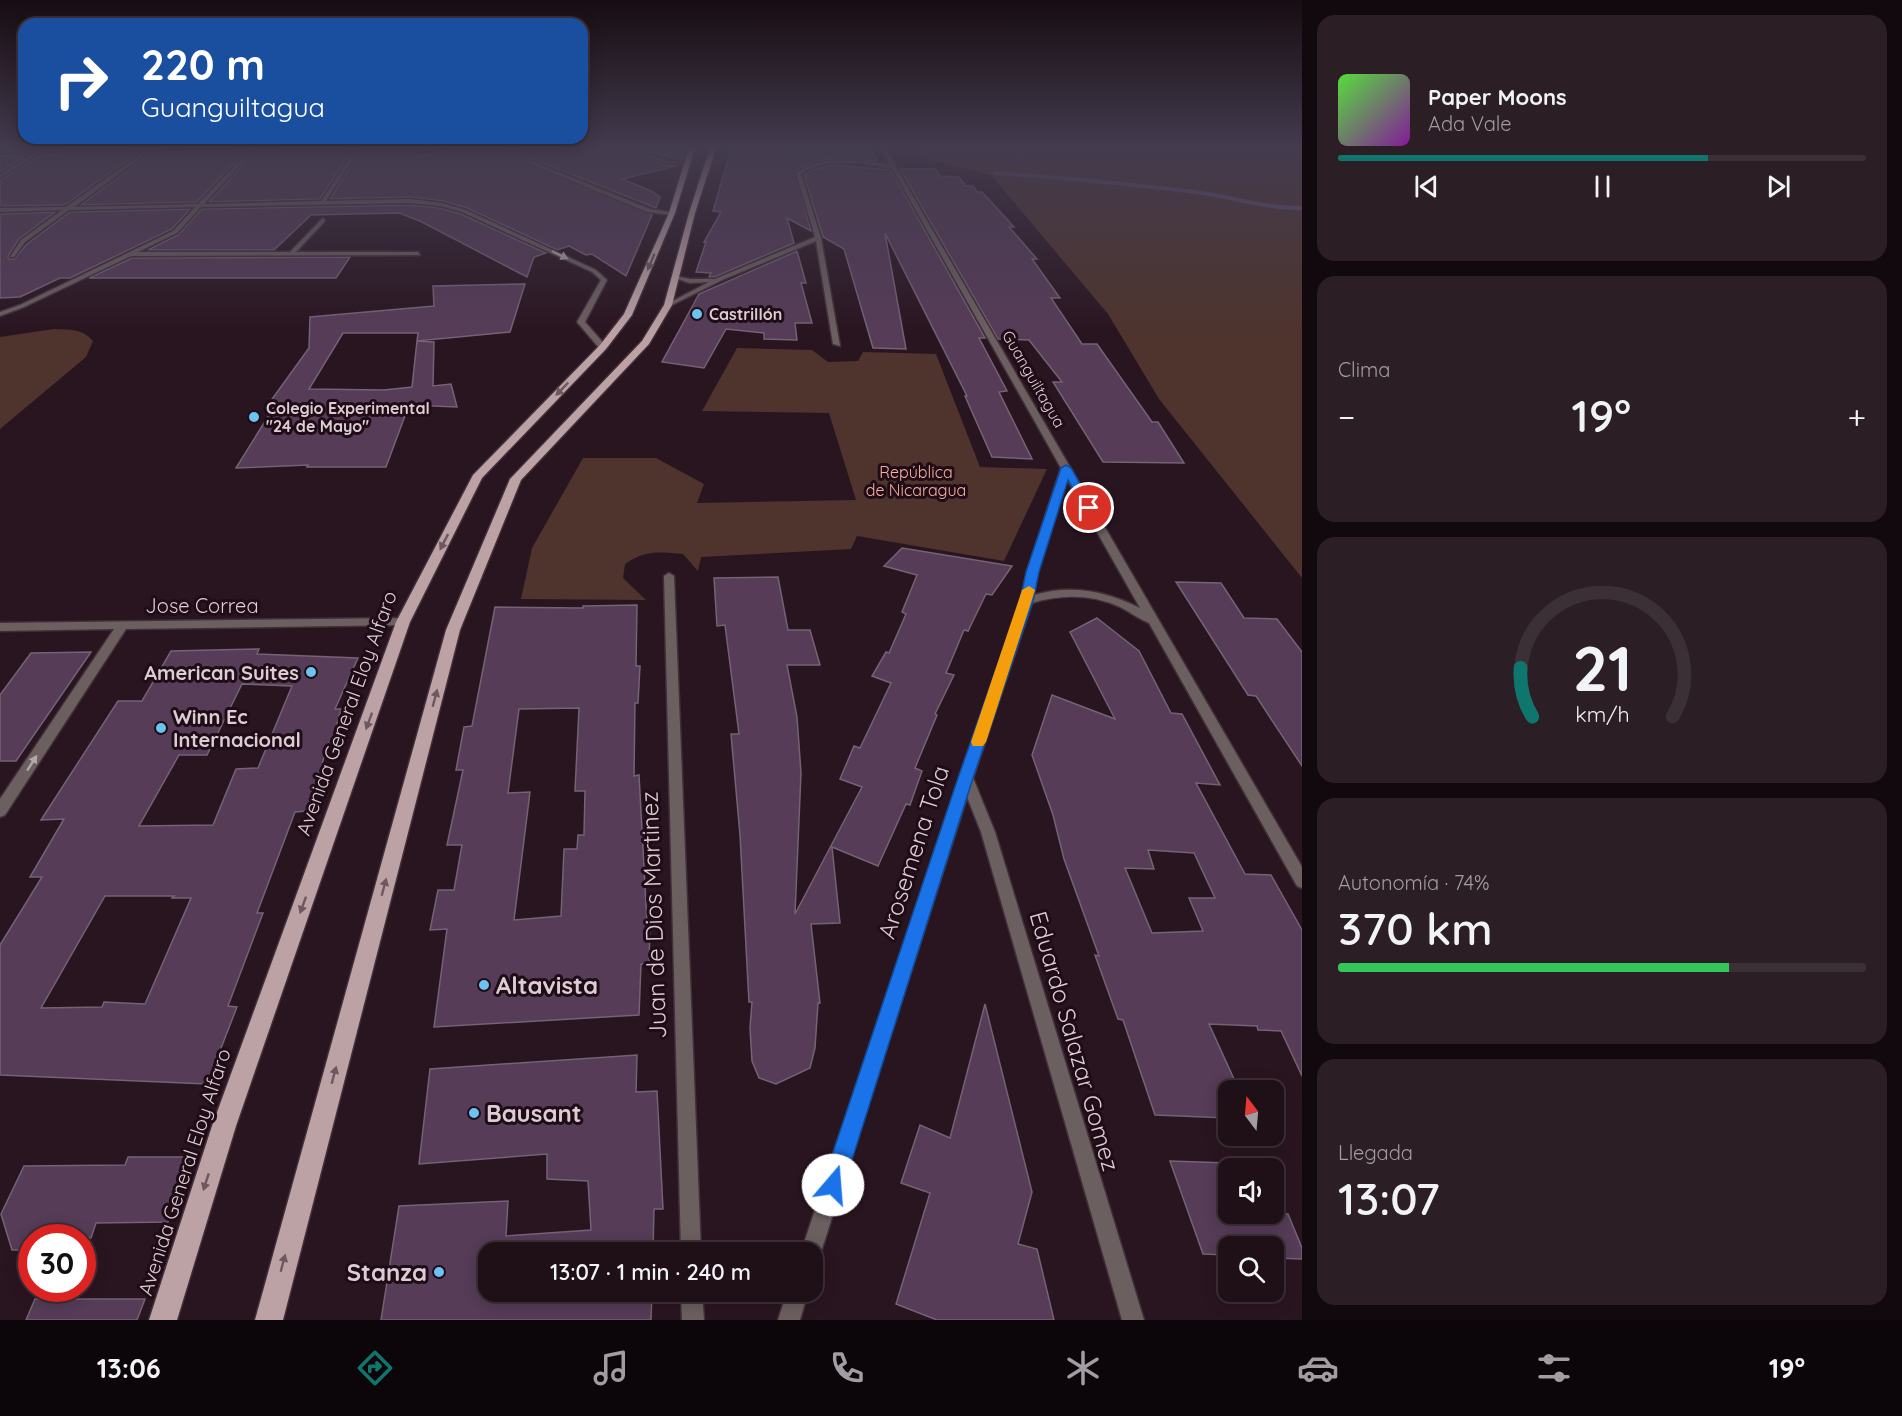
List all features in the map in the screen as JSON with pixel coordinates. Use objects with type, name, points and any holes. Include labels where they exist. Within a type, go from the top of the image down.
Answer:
[{"type":"main road","name":"Avenida General Eloy Alfaro","points":[[163,1320],[224,1126],[404,622],[477,477],[603,347],[628,315],[673,210]]},
{"type":"main road","points":[[269,1320],[453,630],[516,479],[646,342],[668,304],[677,278],[693,210]]},
{"type":"street","points":[[0,210],[27,210]]},
{"type":"street","points":[[12,256],[23,241],[67,210]]},
{"type":"street","points":[[3,314],[175,232],[197,210]]},
{"type":"street","points":[[459,210],[594,271],[604,280],[580,322],[603,347]]},
{"type":"street","points":[[646,210],[672,213]]},
{"type":"street","points":[[809,210],[818,238],[837,344]]},
{"type":"street","name":"Guanguiltagua","points":[[918,210],[1302,881]]},
{"type":"street","points":[[293,252],[323,220]]},
{"type":"street","points":[[668,304],[720,279],[818,238]]},
{"type":"street","points":[[129,254],[293,252],[418,254]]},
{"type":"street","points":[[677,278],[690,281],[720,279]]},
{"type":"street","points":[[0,307],[22,306]]},
{"type":"street","name":"Arosemena Tola","points":[[814,1242],[966,778],[1027,601],[1032,572],[1066,468]]},
{"type":"street","name":"Juan de Dios Martinez","points":[[669,576],[691,1242]]},
{"type":"street","name":"Guanguiltagua","points":[[1027,601],[1058,592],[1094,594],[1126,605],[1157,626]]},
{"type":"street","name":"Jose Correa","points":[[0,627],[404,622]]},
{"type":"street","points":[[0,811],[124,624]]},
{"type":"street","name":"Eduardo Salazar Gomez","points":[[966,778],[988,832],[1133,1320]]},
{"type":"street","points":[[692,1302],[693,1320]]},
{"type":"street","points":[[789,1320],[795,1302]]},
{"type":"green space","points":[[1020,210],[1302,210],[1302,578],[1159,399],[1108,314]]},
{"type":"green space","points":[[54,329],[75,330],[89,337],[93,341],[86,357],[0,429],[0,337]]},
{"type":"green space","name":"República de Nicaragua","points":[[737,348],[812,350],[828,362],[858,361],[863,352],[936,354],[980,467],[1047,469],[1004,561],[857,536],[851,549],[701,557],[698,571],[683,554],[659,553],[639,556],[625,564],[623,578],[646,600],[521,599],[532,548],[583,458],[656,458],[704,484],[697,503],[856,500],[829,413],[702,411]]},
{"type":"building","points":[[189,210],[172,229],[70,278],[60,278],[20,297],[0,298],[0,214],[55,212],[19,239],[8,256],[9,259],[14,259],[27,244],[70,212]]},
{"type":"building","points":[[201,210],[446,210],[461,214],[546,253],[534,257],[527,277],[420,221],[399,213],[311,215],[274,250],[148,250],[178,235]]},
{"type":"building","points":[[470,210],[639,210],[652,215],[626,276],[592,254],[586,255],[569,246],[557,250]]},
{"type":"building","points":[[805,210],[811,231],[787,218],[794,243],[715,277],[709,277],[711,273],[696,272],[706,242],[704,242],[721,212],[713,211]]},
{"type":"building","points":[[815,210],[913,210],[985,338],[979,338],[1007,391],[999,392],[1032,459],[992,457],[965,396],[967,396],[885,233],[906,349],[873,348],[844,249],[823,237]]},
{"type":"building","points":[[923,210],[998,210],[1014,227],[1009,227],[1037,259],[1032,259],[1060,298],[1051,298],[1082,344],[1097,344],[1152,422],[1158,422],[1184,463],[1103,462],[1053,382],[1062,382],[1029,340],[998,339]]},
{"type":"building","points":[[797,251],[806,283],[801,283],[812,323],[795,323],[797,340],[764,339],[764,333],[726,329],[704,368],[662,362],[699,294]]},
{"type":"building","points":[[350,257],[336,278],[89,278],[132,258]]},
{"type":"building","points":[[525,284],[510,332],[417,341],[434,342],[433,386],[451,384],[457,407],[409,405],[386,467],[307,467],[308,465],[236,468],[277,402],[270,402],[309,348],[310,317],[434,306],[433,286]],"holes":[[[343,333],[418,333],[412,387],[384,390],[309,389]]]},
{"type":"building","points":[[902,548],[1012,566],[992,595],[986,594],[968,631],[964,630],[946,673],[954,675],[935,714],[937,715],[915,768],[922,771],[910,805],[906,804],[878,866],[832,847],[840,923],[811,924],[820,1003],[818,1003],[815,1048],[810,1068],[776,1084],[759,1078],[752,1061],[750,1028],[752,1002],[749,1002],[740,835],[731,734],[739,734],[725,625],[717,626],[714,578],[778,577],[788,630],[810,630],[820,665],[787,665],[797,717],[801,773],[795,914],[862,787],[840,779],[854,746],[860,748],[891,683],[872,676],[886,652],[889,653],[906,614],[902,612],[917,575],[884,566]]},
{"type":"building","points":[[1176,582],[1221,583],[1244,618],[1277,619],[1302,652],[1302,766],[1256,696],[1248,695]]},
{"type":"building","points":[[637,605],[636,666],[640,666],[638,703],[635,703],[634,776],[639,775],[647,923],[650,923],[649,964],[641,964],[639,1015],[434,1027],[447,929],[430,930],[438,890],[454,890],[462,845],[447,845],[463,770],[456,770],[464,727],[472,726],[495,607],[583,608],[583,606]],"holes":[[[579,708],[575,791],[585,791],[584,835],[578,835],[577,849],[564,849],[561,916],[514,920],[530,792],[508,793],[519,709]]]},
{"type":"building","points":[[1097,618],[1139,651],[1171,713],[1182,714],[1220,785],[1196,783],[1245,874],[1271,875],[1302,930],[1302,1076],[1281,1031],[1258,1030],[1257,1026],[1209,1024],[1234,1080],[1218,1080],[1218,1118],[1155,1115],[1123,1020],[1118,1019],[1095,955],[1099,956],[1064,859],[1053,815],[1032,755],[1052,695],[1115,719],[1070,632]],"holes":[[[1148,850],[1194,853],[1215,898],[1189,898],[1203,931],[1152,933],[1125,868],[1154,869]]]},
{"type":"building","points":[[259,649],[257,654],[358,658],[335,709],[341,709],[331,745],[328,745],[307,811],[295,812],[257,913],[263,913],[228,1006],[237,1007],[207,1084],[0,1075],[0,945],[42,877],[30,877],[64,819],[41,820],[118,701],[142,701],[171,651]],"holes":[[[242,684],[292,686],[258,768],[236,769],[213,825],[139,826],[179,755],[207,755]],[[105,896],[191,898],[145,1004],[104,1002],[102,1007],[41,1008]]]},
{"type":"building","points":[[91,652],[16,761],[0,761],[0,695],[31,653]]},
{"type":"building","points":[[985,1004],[1032,1192],[1018,1244],[1037,1249],[1054,1320],[937,1320],[896,1304],[930,1193],[901,1183],[920,1125],[950,1138]]},
{"type":"building","points":[[637,1055],[636,1092],[657,1091],[663,1209],[654,1209],[653,1242],[478,1242],[478,1302],[652,1302],[651,1320],[381,1320],[399,1206],[508,1201],[506,1236],[591,1230],[588,1181],[547,1179],[547,1154],[419,1164],[430,1069]]},
{"type":"building","points":[[128,1157],[191,1157],[168,1222],[18,1224],[18,1250],[12,1250],[1,1214],[24,1166],[125,1165]]},
{"type":"building","points":[[1170,1161],[1218,1163],[1218,1224],[1284,1224],[1284,1214],[1288,1214],[1302,1248],[1302,1259],[1284,1258],[1284,1236],[1218,1236],[1218,1255],[1203,1254]]},
{"type":"building","points":[[145,1299],[137,1320],[26,1320],[34,1302]]},
{"type":"slow traffic","points":[[978,742],[1029,590]]},
{"type":"place","name":"Castrillón","points":[[697,314]]},
{"type":"place","name":"Colegio Experimental \"24 de Mayo\"","points":[[254,417]]},
{"type":"place","name":"American Suites","points":[[311,672]]},
{"type":"place","name":"Winn Ec Internacional","points":[[161,728]]},
{"type":"place","name":"Altavista","points":[[484,985]]},
{"type":"place","name":"Bausant","points":[[474,1113]]},
{"type":"place","name":"Stanza","points":[[439,1272]]},
{"type":"route","points":[[833,1185],[966,778],[1027,601],[1032,572],[1066,468],[1089,508]]}]
